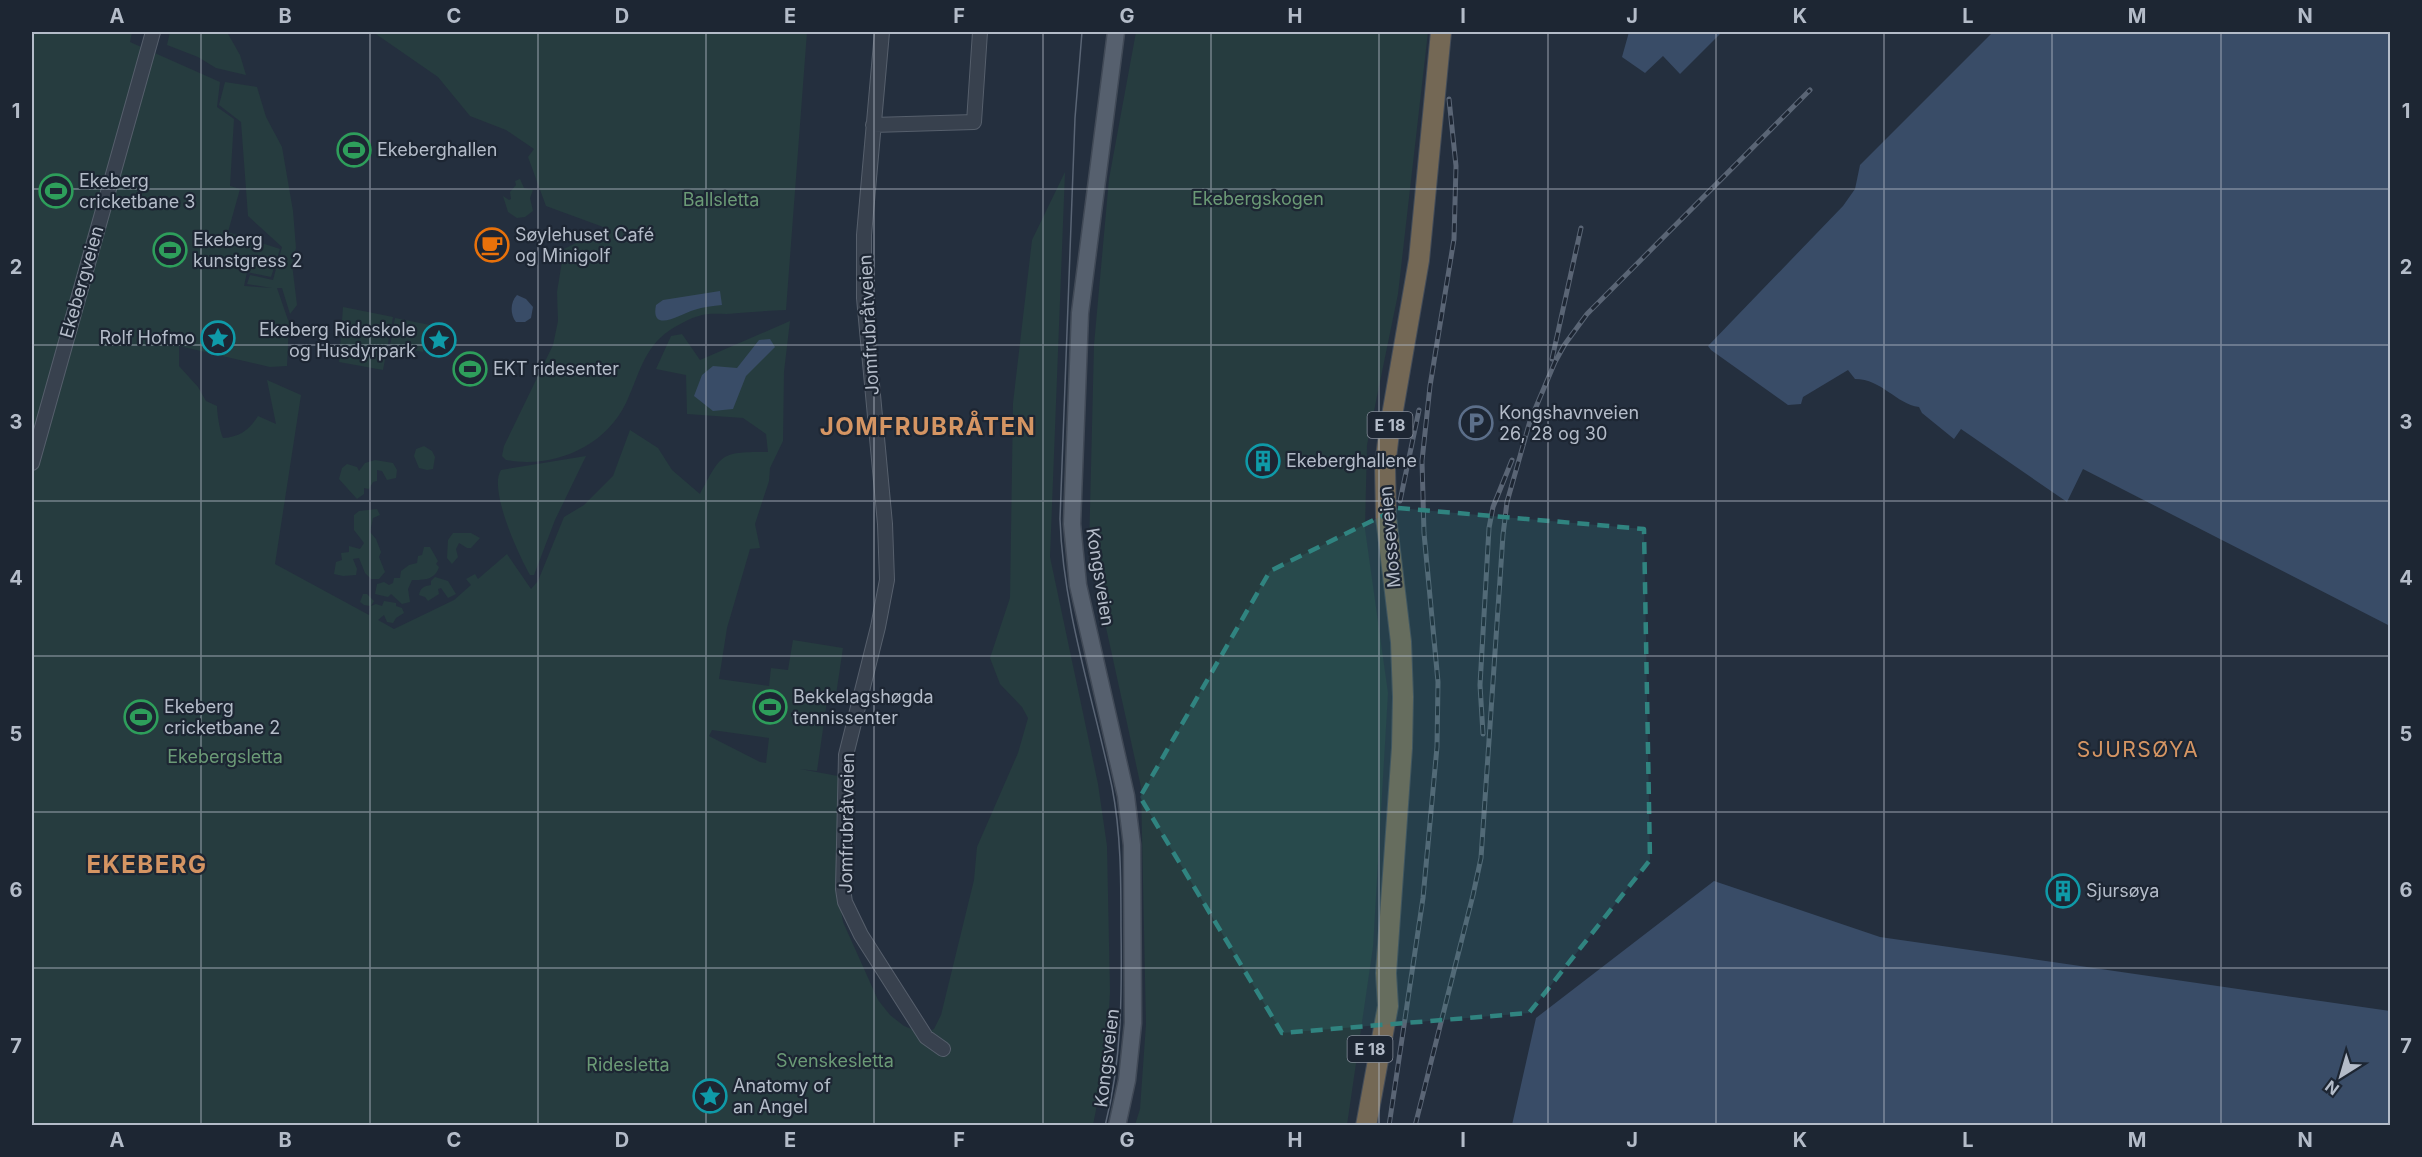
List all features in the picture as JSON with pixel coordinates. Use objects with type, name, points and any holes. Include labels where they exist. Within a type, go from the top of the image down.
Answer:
[{"type":"highway","name":"Mosseveien","points":[[1366,1125],[1388,1006],[1386,973],[1404,697],[1399,624],[1386,517],[1385,466],[1419,260],[1441,32]]},
{"type":"highway","name":"Mosseveien","points":[[1354,1125],[1377,1003],[1386,973]]},
{"type":"main road","name":"Kongsveien","points":[[1116,32],[1080,313],[1072,524],[1078,585],[1126,796],[1132,845],[1133,1023],[1127,1080],[1117,1125]]},
{"type":"street","name":"Ekebergveien","points":[[32,464],[153,32]]},
{"type":"street","name":"Jomfrubråtveien","points":[[882,32],[864,235],[864,298],[885,524],[887,580],[878,627],[846,755],[843,889],[845,902],[861,935],[926,1037],[943,1049]]},
{"type":"street","points":[[873,125],[974,122],[980,32]]},
{"type":"highlighted area","points":[[1398,508],[1644,529],[1650,860],[1529,1013],[1282,1033],[1140,797],[1270,571]]},
{"type":"green space","points":[[32,32],[132,32],[130,42],[220,82],[217,107],[234,119],[230,186],[240,189],[228,232],[280,249],[271,277],[247,272],[244,286],[272,288],[247,284],[250,275],[273,280],[282,247],[248,216],[241,122],[219,105],[225,82],[257,87],[266,117],[282,147],[293,211],[296,248],[292,264],[297,305],[290,314],[282,288],[277,288],[289,323],[287,366],[270,367],[179,346],[179,366],[198,387],[206,401],[217,406],[223,438],[243,432],[258,416],[276,424],[267,380],[301,395],[275,564],[369,615],[370,606],[360,602],[363,594],[367,594],[374,601],[371,606],[376,604],[382,606],[384,601],[396,603],[396,606],[402,608],[404,613],[393,623],[387,622],[384,615],[378,620],[394,629],[454,600],[471,585],[466,579],[475,574],[478,579],[507,554],[531,589],[538,581],[564,517],[584,505],[613,476],[630,430],[658,448],[672,470],[700,494],[713,470],[724,458],[731,454],[768,452],[766,434],[743,418],[687,414],[686,375],[656,369],[671,336],[682,334],[700,360],[790,321],[784,372],[783,441],[770,468],[769,481],[755,524],[760,548],[750,549],[727,628],[719,679],[769,686],[771,668],[788,670],[793,640],[843,648],[836,695],[828,694],[817,771],[800,769],[838,776],[839,898],[843,922],[878,1000],[890,1015],[904,1026],[924,1034],[934,1029],[941,1015],[974,880],[977,847],[1018,753],[1028,718],[1022,707],[1000,684],[990,658],[1010,598],[1013,403],[1032,240],[1065,172],[1050,557],[1098,784],[1107,846],[1110,992],[1106,1059],[1093,1125],[32,1125]],"holes":[[[712,730],[769,738],[766,763],[709,736]]]},
{"type":"green space","points":[[170,32],[227,32],[240,55],[246,75],[216,68],[198,57],[167,45]]},
{"type":"green space","name":"Ballsletta","points":[[373,32],[807,32],[786,310],[705,314],[680,324],[661,337],[654,345],[617,418],[591,443],[559,458],[524,462],[506,460],[502,456],[504,446],[553,345],[558,321],[557,292],[564,249],[606,228],[546,206],[528,157],[534,149],[506,130],[470,116],[438,77]]},
{"type":"green space","name":"Ekebergskogen","points":[[1136,32],[1428,32],[1398,294],[1367,445],[1365,529],[1388,693],[1373,947],[1347,1125],[1135,1125],[1140,1109],[1146,1024],[1141,787],[1089,550],[1094,345],[1109,179]]},
{"type":"green space","points":[[520,179],[524,188],[533,190],[530,198],[533,211],[525,217],[517,218],[508,212],[503,196],[511,199],[510,192],[516,185],[515,181]]},
{"type":"green space","points":[[343,307],[393,317],[383,370],[339,362]]},
{"type":"green space","points":[[395,318],[430,325],[423,352],[390,346]]},
{"type":"green space","points":[[424,446],[432,451],[435,457],[433,469],[419,468],[414,456],[416,449]]},
{"type":"green space","points":[[586,456],[555,520],[534,575],[530,575],[506,522],[499,492],[498,479],[501,470]]},
{"type":"green space","points":[[375,460],[393,463],[397,470],[396,478],[387,480],[382,471],[377,470],[377,481],[373,482],[369,489],[364,488],[364,494],[357,499],[339,479],[342,468],[347,464],[357,467],[359,471],[365,463]]},
{"type":"green space","points":[[377,509],[380,515],[373,518],[370,532],[376,539],[381,552],[379,557],[385,572],[379,579],[371,579],[365,573],[359,558],[353,559],[357,569],[356,575],[334,574],[336,562],[342,560],[341,553],[349,552],[349,546],[360,549],[364,543],[354,530],[354,515],[359,511]]},
{"type":"green space","points":[[453,533],[471,533],[480,538],[471,548],[459,543],[456,549],[458,557],[452,564],[447,558],[448,540]]},
{"type":"green space","points":[[424,547],[430,547],[439,567],[432,577],[412,580],[408,589],[410,602],[402,604],[391,594],[388,597],[375,594],[377,584],[393,583],[394,578],[400,578],[401,571],[417,563],[418,556],[422,555]]},
{"type":"green space","points":[[435,577],[448,581],[456,594],[448,598],[441,588],[438,589],[439,594],[428,601],[419,595],[423,588],[431,585]]},
{"type":"water","points":[[1629,32],[1722,32],[1680,74],[1663,56],[1645,73],[1622,57]]},
{"type":"water","points":[[1993,32],[2390,32],[2390,626],[2083,469],[2067,502],[1961,429],[1954,439],[1922,413],[1919,407],[1903,401],[1873,383],[1855,379],[1848,370],[1803,397],[1801,404],[1788,405],[1708,346],[1843,206],[1855,189],[1860,165]]},
{"type":"water","points":[[720,291],[722,305],[697,309],[662,321],[655,314],[656,305],[663,300]]},
{"type":"water","points":[[517,295],[526,299],[533,307],[531,318],[525,322],[516,322],[513,316],[512,305]]},
{"type":"water","points":[[770,339],[775,347],[746,376],[733,409],[713,411],[694,396],[702,375],[713,366],[737,368],[759,340]]},
{"type":"water","points":[[1714,881],[1880,937],[2390,1011],[2390,1125],[1512,1125],[1536,1018]]},
{"type":"tram line","points":[[1082,32],[1075,118],[1060,519],[1062,553],[1073,620],[1112,787],[1119,839],[1121,874],[1120,1027],[1115,1076],[1105,1126]]},
{"type":"railway","points":[[1415,1126],[1481,858],[1503,535],[1507,502],[1530,421],[1555,362],[1587,314],[1810,90]]},
{"type":"railway","points":[[1389,1126],[1423,898],[1437,747],[1438,682],[1424,533],[1422,461],[1430,386],[1454,239],[1456,166],[1449,99]]},
{"type":"railway","points":[[1552,359],[1581,228]]},
{"type":"railway","points":[[1400,501],[1419,410]]},
{"type":"railway","points":[[1483,734],[1480,685],[1489,528],[1493,507],[1512,460]]},
{"type":"place","name":"Ekeberghallen","points":[[354,150]]},
{"type":"place","name":"Ekeberg cricketbane 3","points":[[56,191]]},
{"type":"place","name":"Søylehuset Café og Minigolf","points":[[492,245]]},
{"type":"place","name":"Ekeberg kunstgress 2","points":[[170,250]]},
{"type":"place","name":"Rolf Hofmo","points":[[218,338]]},
{"type":"place","name":"Ekeberg Rideskole og Husdyrpark","points":[[439,340]]},
{"type":"place","name":"EKT ridesenter","points":[[470,369]]},
{"type":"place","name":"Kongshavnveien 26, 28 og 30","points":[[1476,423]]},
{"type":"place","name":"Ekeberghallene","points":[[1263,461]]},
{"type":"place","name":"Bekkelagshøgda tennissenter","points":[[770,707]]},
{"type":"place","name":"Ekeberg cricketbane 2","points":[[141,717]]},
{"type":"place","name":"Sjursøya","points":[[2063,891]]},
{"type":"place","name":"Anatomy of an Angel","points":[[710,1096]]},
{"type":"district","name":"JOMFRUBRÅTEN","points":[[928,427]]},
{"type":"district","name":"SJURSØYA","points":[[2138,750]]},
{"type":"district","name":"EKEBERG","points":[[147,865]]},
{"type":"park label","name":"Ekebergsletta","points":[[225,757]]},
{"type":"park label","name":"Svenskesletta","points":[[835,1061]]},
{"type":"park label","name":"Ridesletta","points":[[628,1065]]}]
